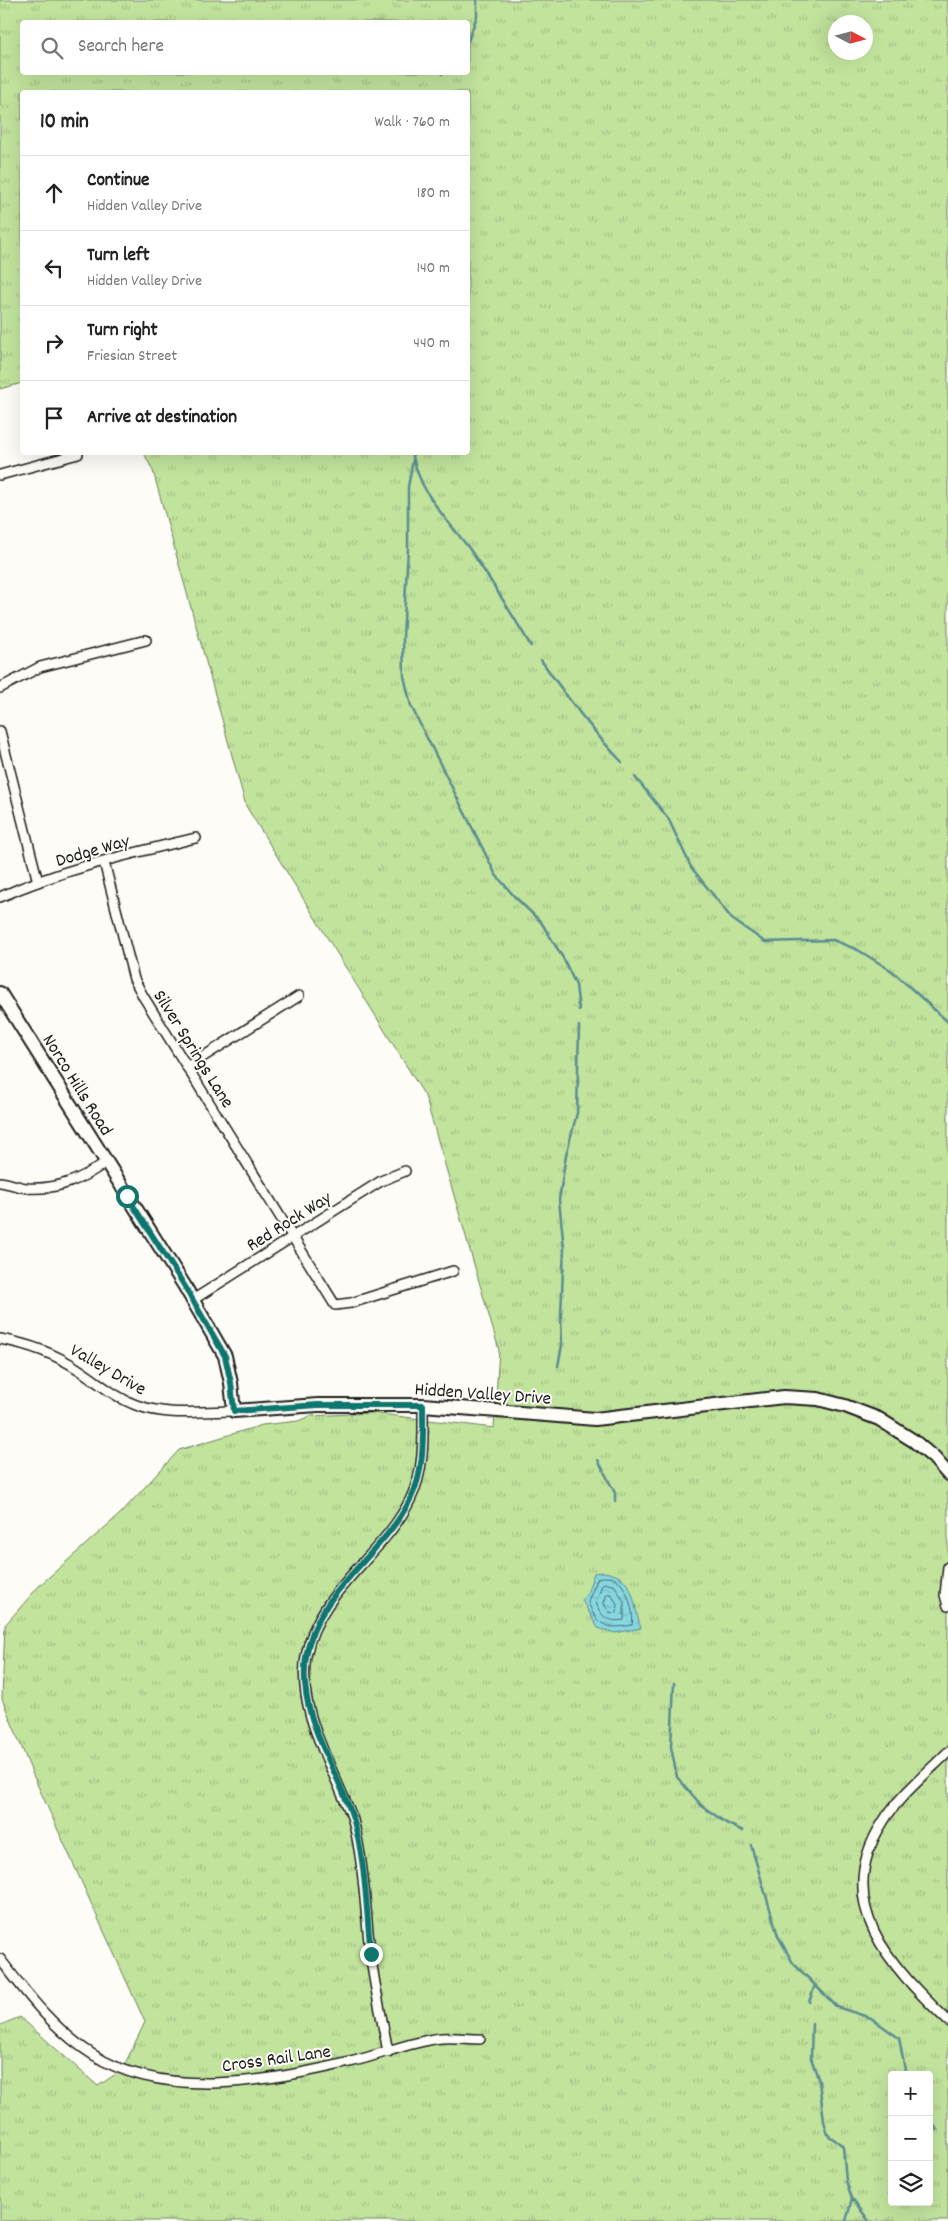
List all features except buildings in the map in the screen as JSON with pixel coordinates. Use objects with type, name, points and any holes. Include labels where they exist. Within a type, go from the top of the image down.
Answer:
[{"type":"street","points":[[0,475],[74,455]]},
{"type":"street","points":[[0,688],[40,667],[146,640]]},
{"type":"street","points":[[0,731],[38,882]]},
{"type":"street","name":"Dodge Way","points":[[0,897],[38,882],[104,862],[196,838]]},
{"type":"street","name":"Silver Springs Lane","points":[[104,862],[134,979],[335,1305],[351,1303],[453,1271]]},
{"type":"street","name":"Norco Hills Road","points":[[0,993],[184,1285],[191,1301]]},
{"type":"street","points":[[187,1067],[300,996]]},
{"type":"street","points":[[0,1182],[25,1188],[50,1188],[72,1182],[106,1162]]},
{"type":"street","name":"Red Rock Way","points":[[191,1301],[381,1181],[405,1172]]},
{"type":"street","points":[[191,1301],[225,1356],[231,1383],[234,1411]]},
{"type":"street","name":"Valley Drive","points":[[0,1339],[43,1351],[77,1368],[118,1397],[135,1405],[157,1411],[180,1413],[200,1414],[234,1411]]},
{"type":"street","name":"Hidden Valley Drive","points":[[234,1411],[318,1405],[423,1405],[595,1419],[784,1397],[818,1399],[845,1406],[879,1419],[914,1441],[934,1458],[948,1474]]},
{"type":"street","points":[[388,2052],[371,1954],[361,1862],[353,1819],[317,1734],[307,1702],[303,1680],[306,1655],[314,1628],[328,1602],[399,1520],[412,1496],[420,1470],[423,1405]]},
{"type":"street","points":[[948,1567],[945,1595],[948,1606]]},
{"type":"street","points":[[948,1752],[884,1820],[876,1833],[866,1861],[863,1882],[864,1902],[873,1932],[882,1949],[908,1981],[948,2021]]},
{"type":"street","name":"Cross Rail Lane","points":[[0,1959],[35,2005],[67,2036],[92,2055],[127,2072],[162,2079],[201,2082],[252,2080],[318,2069],[442,2038],[480,2039]]},
{"type":"green space","points":[[0,0],[948,0],[948,2221],[0,2221],[0,2025],[20,2017],[98,2086],[122,2070],[145,2022],[33,1775],[2,1699],[5,1625],[39,1586],[120,1514],[179,1450],[262,1425],[298,1421],[310,1416],[372,1413],[494,1428],[499,1350],[425,1096],[246,806],[153,471],[145,455],[470,455],[470,90],[20,90],[20,384],[0,389]]},
{"type":"water","points":[[604,1572],[615,1575],[628,1585],[632,1592],[641,1628],[615,1633],[598,1628],[582,1600],[587,1594],[594,1573]]},
{"type":"waterway","points":[[470,35],[477,16],[477,0]]},
{"type":"waterway","points":[[413,455],[421,481],[428,494],[471,551],[531,646]]},
{"type":"waterway","points":[[413,460],[408,487],[408,548],[403,638],[404,676],[411,706],[496,875],[514,896],[541,922],[563,958],[576,985],[579,1010]]},
{"type":"waterway","points":[[541,660],[580,713],[622,762]]},
{"type":"waterway","points":[[635,777],[668,818],[691,867],[732,919],[765,942],[833,940],[858,950],[892,971],[948,1022]]},
{"type":"waterway","points":[[558,1366],[562,1345],[561,1315],[564,1248],[559,1200],[566,1155],[577,1113],[579,1026]]},
{"type":"waterway","points":[[598,1460],[615,1493],[615,1501]]},
{"type":"waterway","points":[[674,1683],[671,1747],[677,1777],[702,1806],[726,1823],[743,1831]]},
{"type":"waterway","points":[[751,1845],[778,1936],[793,1963],[837,2007],[871,2018],[899,2038],[905,2071]]},
{"type":"waterway","points":[[809,2002],[815,1985]]},
{"type":"waterway","points":[[812,2023],[811,2058],[819,2081],[824,2121],[828,2135],[843,2146],[846,2181],[852,2198],[869,2221]]},
{"type":"waterway","points":[[933,2124],[937,2130]]},
{"type":"waterway","points":[[846,2221],[852,2198]]},
{"type":"route","points":[[127,1196],[184,1285],[191,1301],[225,1356],[231,1383],[234,1411],[318,1405],[423,1405],[420,1470],[412,1496],[399,1520],[328,1602],[314,1628],[306,1655],[303,1680],[307,1702],[317,1734],[353,1819],[361,1862],[371,1954]]}]
